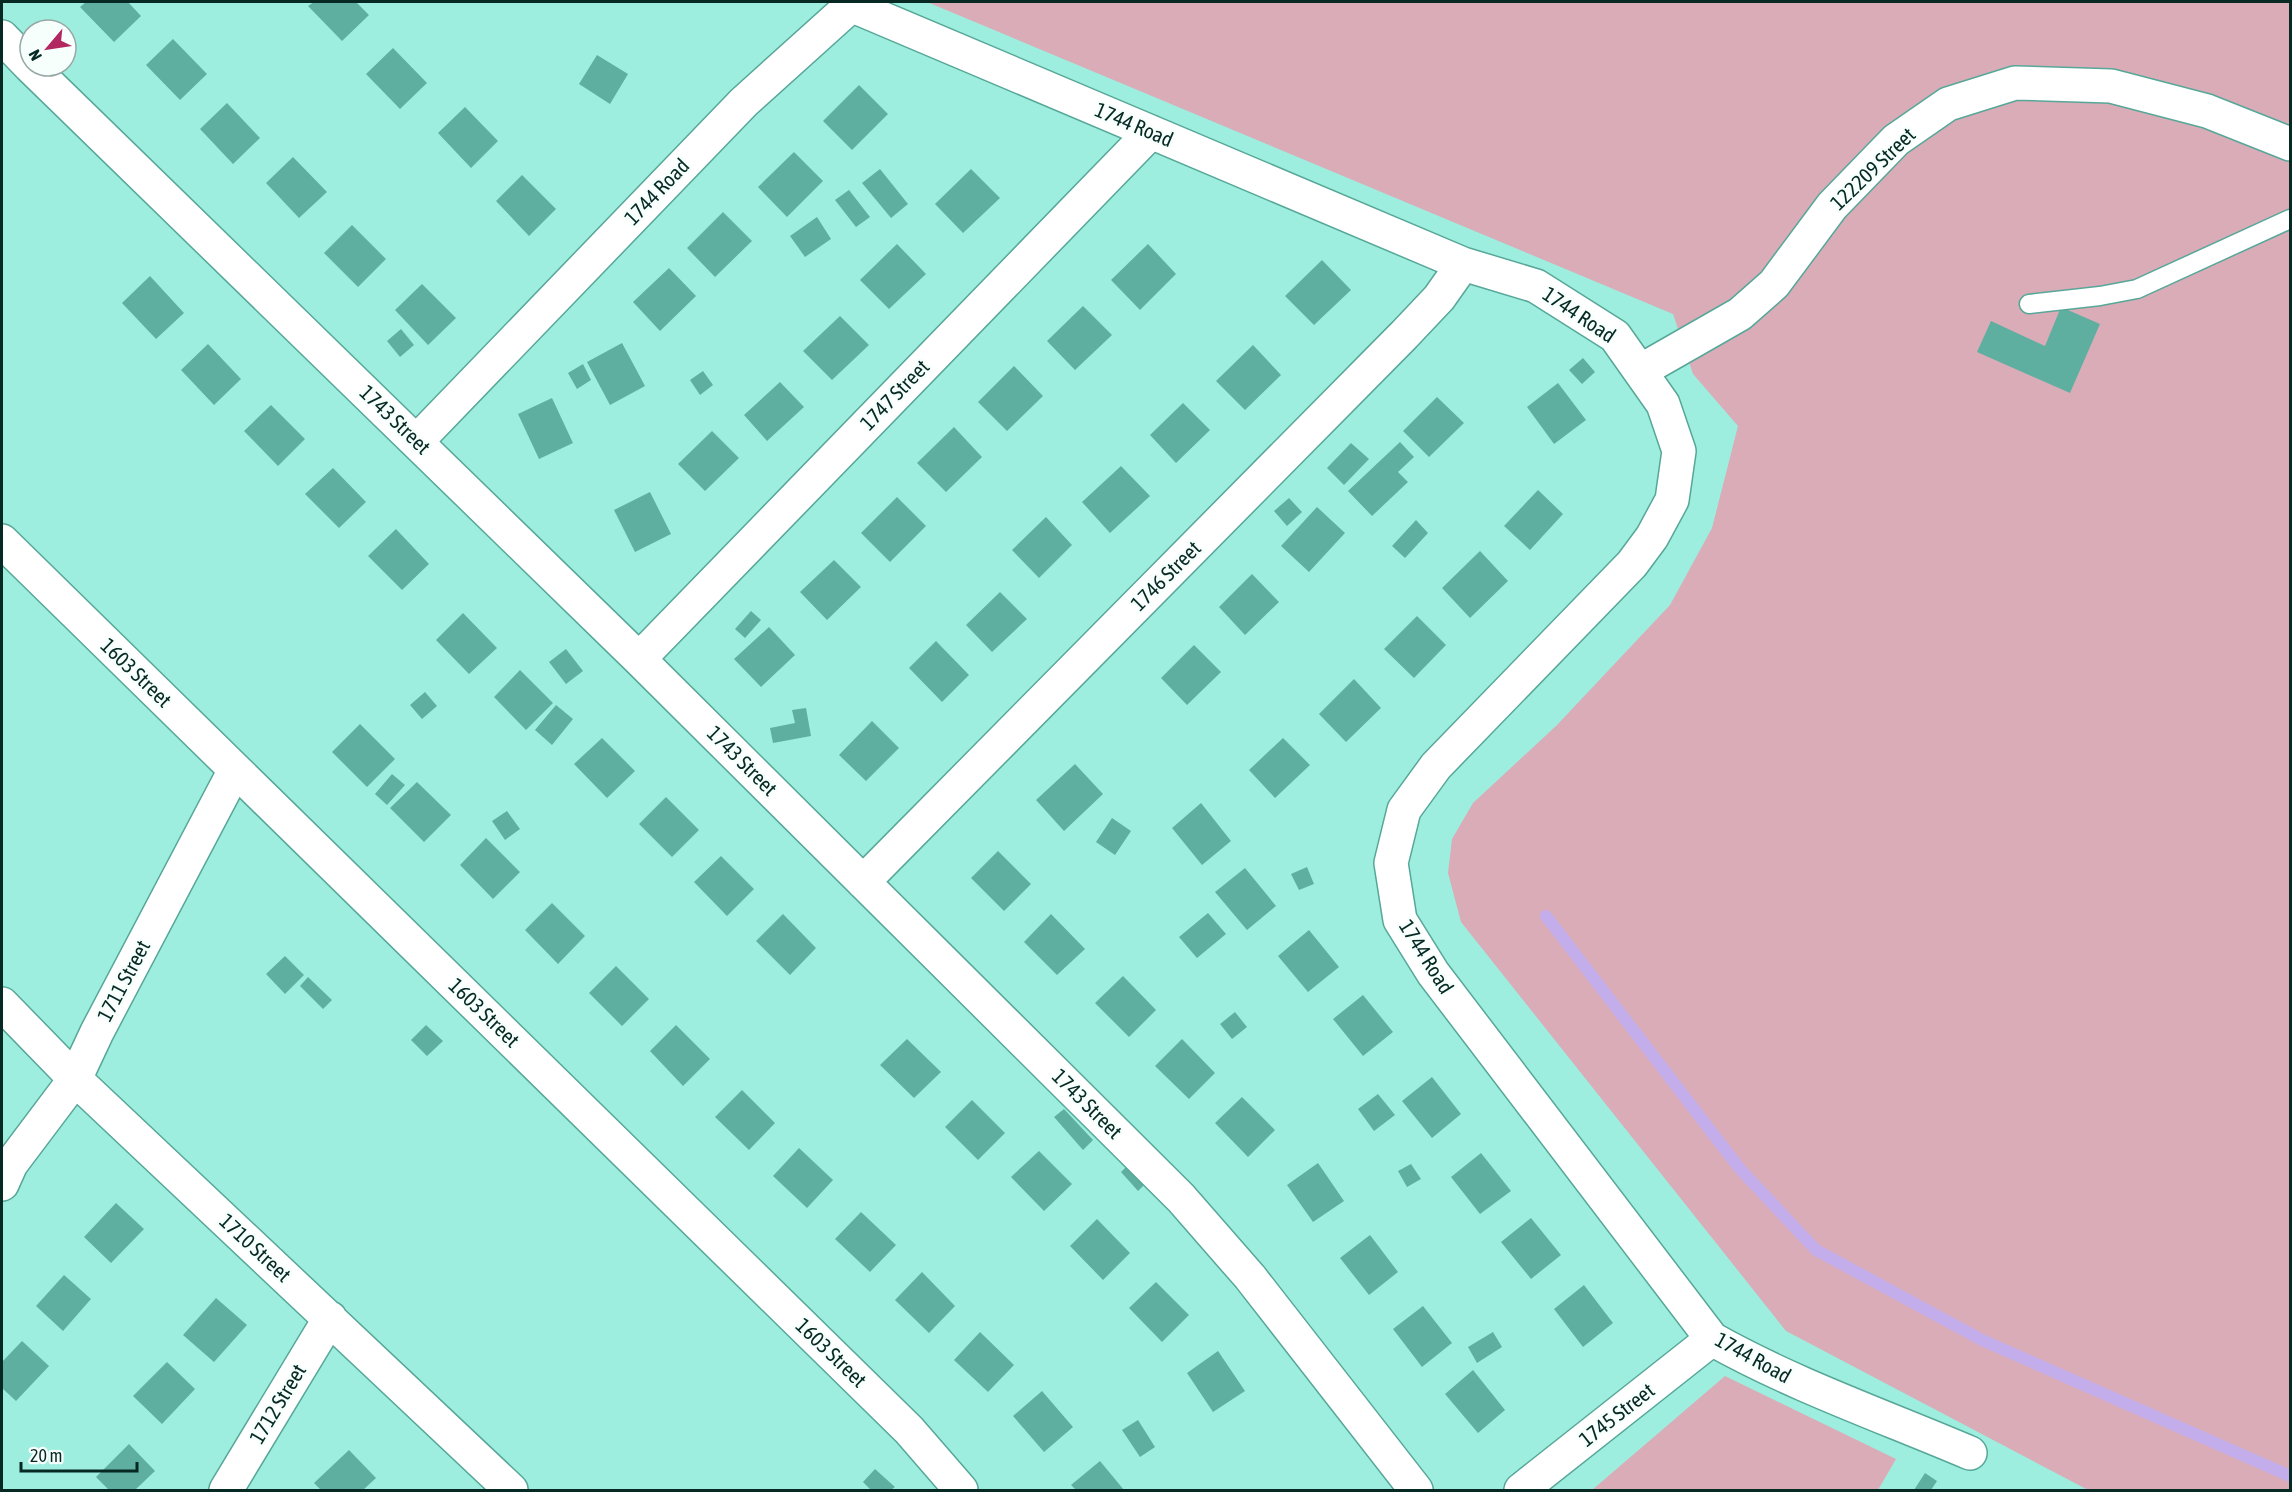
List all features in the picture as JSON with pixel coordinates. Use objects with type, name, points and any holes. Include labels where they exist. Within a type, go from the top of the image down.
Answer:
[{"type":"street","name":"1744 Road","points":[[417,441],[744,102],[854,4],[1463,264],[1536,286],[1615,336],[1642,370],[1663,404],[1679,451],[1672,500],[1652,537],[1632,564],[1436,766],[1404,810],[1391,863],[1400,920],[1433,973],[1712,1339],[1756,1364],[1801,1384],[1970,1453]]},
{"type":"street","name":"1743 Street","points":[[2,37],[18,54]]},
{"type":"street","name":"1743 Street","points":[[42,78],[639,659],[1181,1198],[1250,1277],[1416,1491]]},
{"type":"street","name":"122209 Street","points":[[1642,370],[1740,314],[1774,284],[1832,206],[1888,148],[1948,104],[2015,83],[2112,86],[2207,111],[2290,144]]},
{"type":"street","name":"1747 Street","points":[[639,659],[1151,132]]},
{"type":"street","name":"1746 Street","points":[[863,882],[1404,335],[1439,298],[1463,264]]},
{"type":"street","name":"1603 Street","points":[[2,541],[909,1430],[961,1491]]},
{"type":"street","name":"1711 Street","points":[[2,1184],[11,1164],[75,1079],[97,1032],[235,770]]},
{"type":"street","name":"1710 Street","points":[[2,1004],[75,1079],[511,1491]]},
{"type":"street","name":"1712 Street","points":[[226,1491],[330,1318]]},
{"type":"street","name":"1745 Street","points":[[1521,1491],[1712,1339]]},
{"type":"lane","points":[[2029,304],[2100,296],[2137,289],[2290,219]]},
{"type":"shaded area","points":[[927,2],[2290,2],[2290,1490],[2088,1490],[1786,1331],[1461,922],[1448,873],[1452,839],[1473,803],[1557,725],[1670,605],[1712,528],[1738,426],[1693,374],[1673,314]]},
{"type":"shaded area","points":[[1725,1376],[1896,1459],[1878,1490],[1592,1490]]},
{"type":"building","points":[[86,2],[128,2],[141,16],[114,42],[80,7]]},
{"type":"building","points":[[314,2],[356,2],[369,15],[342,41],[308,6]]},
{"type":"building","points":[[173,39],[207,74],[180,100],[146,65]]},
{"type":"building","points":[[393,48],[427,83],[400,109],[366,74]]},
{"type":"building","points":[[597,55],[628,74],[610,104],[579,84]]},
{"type":"building","points":[[859,85],[888,114],[852,150],[823,121]]},
{"type":"building","points":[[227,103],[260,138],[233,164],[200,129]]},
{"type":"building","points":[[465,107],[498,141],[471,168],[438,133]]},
{"type":"building","points":[[794,152],[823,181],[787,217],[758,187]]},
{"type":"building","points":[[293,157],[327,192],[299,218],[266,183]]},
{"type":"building","points":[[880,169],[908,204],[891,218],[862,183]]},
{"type":"building","points":[[971,169],[1000,198],[963,233],[935,204]]},
{"type":"building","points":[[522,175],[556,209],[529,236],[496,201]]},
{"type":"building","points":[[849,190],[870,217],[856,227],[835,200]]},
{"type":"building","points":[[723,212],[752,241],[715,277],[687,248]]},
{"type":"building","points":[[817,217],[831,239],[805,257],[790,236]]},
{"type":"building","points":[[352,225],[386,259],[358,287],[324,253]]},
{"type":"building","points":[[897,244],[926,274],[889,309],[860,280]]},
{"type":"building","points":[[1148,244],[1176,274],[1140,310],[1111,280]]},
{"type":"building","points":[[1322,260],[1351,290],[1314,325],[1285,296]]},
{"type":"building","points":[[669,268],[696,296],[660,331],[633,302]]},
{"type":"building","points":[[150,276],[184,313],[156,339],[122,303]]},
{"type":"building","points":[[422,284],[456,318],[428,345],[395,310]]},
{"type":"building","points":[[1083,306],[1112,335],[1075,370],[1047,341]]},
{"type":"building","points":[[2061,307],[2100,324],[2070,393],[1977,352],[1991,321],[2045,346]]},
{"type":"building","points":[[840,316],[869,345],[832,380],[803,351]]},
{"type":"building","points":[[401,329],[414,345],[400,357],[387,341]]},
{"type":"building","points":[[622,343],[645,386],[610,405],[587,362]]},
{"type":"building","points":[[208,344],[241,379],[214,405],[181,370]]},
{"type":"building","points":[[1253,345],[1281,375],[1245,410],[1216,381]]},
{"type":"building","points":[[1583,358],[1595,372],[1582,384],[1569,370]]},
{"type":"building","points":[[583,364],[591,380],[577,389],[568,373]]},
{"type":"building","points":[[1014,366],[1043,396],[1007,431],[978,402]]},
{"type":"building","points":[[703,371],[713,385],[700,395],[690,380]]},
{"type":"building","points":[[780,382],[804,407],[767,441],[744,415]]},
{"type":"building","points":[[1558,383],[1586,420],[1554,444],[1527,407]]},
{"type":"building","points":[[1437,397],[1464,423],[1429,457],[1403,431]]},
{"type":"building","points":[[552,398],[573,443],[539,459],[518,414]]},
{"type":"building","points":[[1183,403],[1210,430],[1176,463],[1150,435]]},
{"type":"building","points":[[271,405],[305,439],[278,466],[244,431]]},
{"type":"building","points":[[954,427],[982,457],[946,492],[917,463]]},
{"type":"building","points":[[712,431],[739,458],[705,491],[678,464]]},
{"type":"building","points":[[1400,442],[1414,457],[1398,472],[1408,482],[1372,516],[1348,491]]},
{"type":"building","points":[[1351,443],[1369,459],[1344,485],[1327,468]]},
{"type":"building","points":[[1121,466],[1150,496],[1110,533],[1082,502]]},
{"type":"building","points":[[333,468],[366,502],[339,528],[305,494]]},
{"type":"building","points":[[1538,490],[1563,514],[1530,550],[1504,526]]},
{"type":"building","points":[[650,492],[671,534],[635,552],[614,510]]},
{"type":"building","points":[[897,497],[926,526],[890,562],[861,533]]},
{"type":"building","points":[[1289,498],[1302,512],[1287,526],[1274,511]]},
{"type":"building","points":[[1317,507],[1345,533],[1309,572],[1281,546]]},
{"type":"building","points":[[1046,517],[1072,545],[1039,578],[1012,550]]},
{"type":"building","points":[[1416,520],[1428,533],[1405,558],[1392,546]]},
{"type":"building","points":[[396,529],[429,564],[402,590],[368,556]]},
{"type":"building","points":[[1480,551],[1508,581],[1470,618],[1442,588]]},
{"type":"building","points":[[834,560],[861,587],[827,620],[800,592]]},
{"type":"building","points":[[1252,574],[1279,602],[1245,635],[1219,607]]},
{"type":"building","points":[[1000,592],[1027,619],[992,652],[966,625]]},
{"type":"building","points":[[751,611],[761,620],[745,638],[735,629]]},
{"type":"building","points":[[463,613],[497,648],[469,674],[436,640]]},
{"type":"building","points":[[1417,616],[1446,645],[1414,678],[1384,649]]},
{"type":"building","points":[[769,627],[795,655],[761,687],[734,659]]},
{"type":"building","points":[[936,641],[969,675],[942,702],[909,668]]},
{"type":"building","points":[[1194,645],[1221,672],[1187,705],[1161,678]]},
{"type":"building","points":[[566,649],[583,671],[566,684],[549,662]]},
{"type":"building","points":[[520,670],[553,703],[526,730],[494,697]]},
{"type":"building","points":[[1354,679],[1381,708],[1346,742],[1319,714]]},
{"type":"building","points":[[425,692],[437,706],[422,719],[410,705]]},
{"type":"building","points":[[556,705],[573,719],[552,745],[535,730]]},
{"type":"building","points":[[806,708],[811,736],[773,743],[770,728],[795,723],[792,710]]},
{"type":"building","points":[[872,721],[899,748],[866,781],[839,755]]},
{"type":"building","points":[[360,724],[395,759],[367,787],[332,752]]},
{"type":"building","points":[[602,738],[635,771],[607,798],[574,764]]},
{"type":"building","points":[[1283,738],[1310,765],[1275,798],[1249,770]]},
{"type":"building","points":[[1075,764],[1103,794],[1064,831],[1036,800]]},
{"type":"building","points":[[392,774],[405,785],[387,805],[375,794]]},
{"type":"building","points":[[417,782],[451,815],[424,842],[390,808]]},
{"type":"building","points":[[666,797],[699,830],[672,857],[639,824]]},
{"type":"building","points":[[1201,803],[1231,841],[1202,865],[1172,828]]},
{"type":"building","points":[[507,811],[520,829],[505,840],[492,821]]},
{"type":"building","points":[[1112,818],[1131,831],[1115,855],[1096,842]]},
{"type":"building","points":[[486,838],[520,872],[493,899],[460,865]]},
{"type":"building","points":[[998,851],[1031,884],[1004,911],[971,878]]},
{"type":"building","points":[[721,856],[754,889],[727,916],[694,882]]},
{"type":"building","points":[[1307,867],[1314,884],[1299,890],[1291,874]]},
{"type":"building","points":[[1245,868],[1276,906],[1247,930],[1215,892]]},
{"type":"building","points":[[552,903],[585,936],[558,964],[525,930]]},
{"type":"building","points":[[1208,913],[1226,934],[1197,958],[1179,937]]},
{"type":"building","points":[[783,914],[816,948],[790,975],[756,941]]},
{"type":"building","points":[[1051,914],[1085,949],[1057,975],[1024,942]]},
{"type":"building","points":[[1309,930],[1339,967],[1308,992],[1278,956]]},
{"type":"building","points":[[285,956],[304,975],[285,994],[266,974]]},
{"type":"building","points":[[616,966],[649,999],[622,1026],[589,993]]},
{"type":"building","points":[[1123,976],[1156,1010],[1129,1037],[1095,1003]]},
{"type":"building","points":[[308,977],[332,1000],[323,1009],[300,986]]},
{"type":"building","points":[[1363,995],[1393,1032],[1363,1056],[1333,1019]]},
{"type":"building","points":[[1235,1012],[1247,1027],[1232,1039],[1220,1024]]},
{"type":"building","points":[[426,1025],[443,1041],[427,1056],[411,1040]]},
{"type":"building","points":[[676,1025],[710,1059],[683,1086],[650,1051]]},
{"type":"building","points":[[907,1039],[941,1072],[914,1098],[880,1065]]},
{"type":"building","points":[[1182,1039],[1215,1073],[1189,1099],[1155,1066]]},
{"type":"building","points":[[1432,1077],[1461,1114],[1432,1138],[1402,1101]]},
{"type":"building","points":[[742,1090],[775,1123],[749,1150],[715,1117]]},
{"type":"building","points":[[1378,1094],[1395,1115],[1374,1131],[1358,1109]]},
{"type":"building","points":[[1242,1097],[1275,1130],[1248,1157],[1215,1123]]},
{"type":"building","points":[[972,1100],[1005,1133],[978,1160],[945,1127]]},
{"type":"building","points":[[1064,1109],[1093,1140],[1083,1150],[1054,1117]]},
{"type":"building","points":[[799,1148],[833,1180],[807,1208],[773,1176]]},
{"type":"building","points":[[1039,1151],[1072,1184],[1044,1211],[1011,1177]]},
{"type":"building","points":[[1481,1153],[1511,1191],[1480,1214],[1451,1177]]},
{"type":"building","points":[[1318,1163],[1344,1201],[1313,1222],[1287,1185]]},
{"type":"building","points":[[1411,1164],[1421,1179],[1407,1187],[1398,1171]]},
{"type":"building","points":[[1126,1167],[1144,1185],[1138,1191],[1121,1172]]},
{"type":"building","points":[[116,1203],[144,1229],[111,1263],[84,1237]]},
{"type":"building","points":[[861,1212],[896,1245],[870,1272],[835,1239]]},
{"type":"building","points":[[1531,1218],[1561,1255],[1531,1279],[1501,1242]]},
{"type":"building","points":[[1097,1219],[1130,1253],[1103,1280],[1070,1246]]},
{"type":"building","points":[[1370,1235],[1398,1272],[1369,1295],[1340,1258]]},
{"type":"building","points":[[922,1272],[955,1306],[929,1333],[895,1300]]},
{"type":"building","points":[[64,1275],[91,1299],[63,1331],[36,1306]]},
{"type":"building","points":[[1156,1282],[1189,1315],[1162,1342],[1129,1308]]},
{"type":"building","points":[[1584,1285],[1613,1323],[1583,1347],[1554,1309]]},
{"type":"building","points":[[216,1298],[247,1325],[214,1362],[183,1335]]},
{"type":"building","points":[[1423,1306],[1452,1343],[1422,1367],[1393,1329]]},
{"type":"building","points":[[980,1332],[1014,1365],[988,1392],[954,1360]]},
{"type":"building","points":[[1493,1332],[1502,1347],[1477,1363],[1468,1347]]},
{"type":"building","points":[[22,1341],[49,1366],[16,1401],[2,1388],[2,1362]]},
{"type":"building","points":[[1218,1351],[1245,1391],[1213,1412],[1187,1373]]},
{"type":"building","points":[[167,1362],[195,1389],[162,1424],[133,1396]]},
{"type":"building","points":[[1473,1370],[1505,1410],[1478,1433],[1445,1394]]},
{"type":"building","points":[[1042,1391],[1073,1427],[1044,1452],[1013,1416]]},
{"type":"building","points":[[1138,1420],[1155,1447],[1140,1457],[1122,1430]]},
{"type":"building","points":[[129,1444],[155,1471],[135,1490],[109,1490],[96,1477]]},
{"type":"building","points":[[349,1450],[376,1478],[363,1490],[321,1490],[314,1483]]},
{"type":"building","points":[[1100,1461],[1124,1490],[1076,1490],[1071,1485]]},
{"type":"building","points":[[875,1469],[895,1487],[891,1490],[869,1490],[863,1482]]},
{"type":"building","points":[[1925,1473],[1937,1481],[1931,1490],[1914,1490]]},
{"type":"waterway","points":[[1546,916],[1740,1169],[1816,1250],[1982,1340],[2290,1476]]}]
